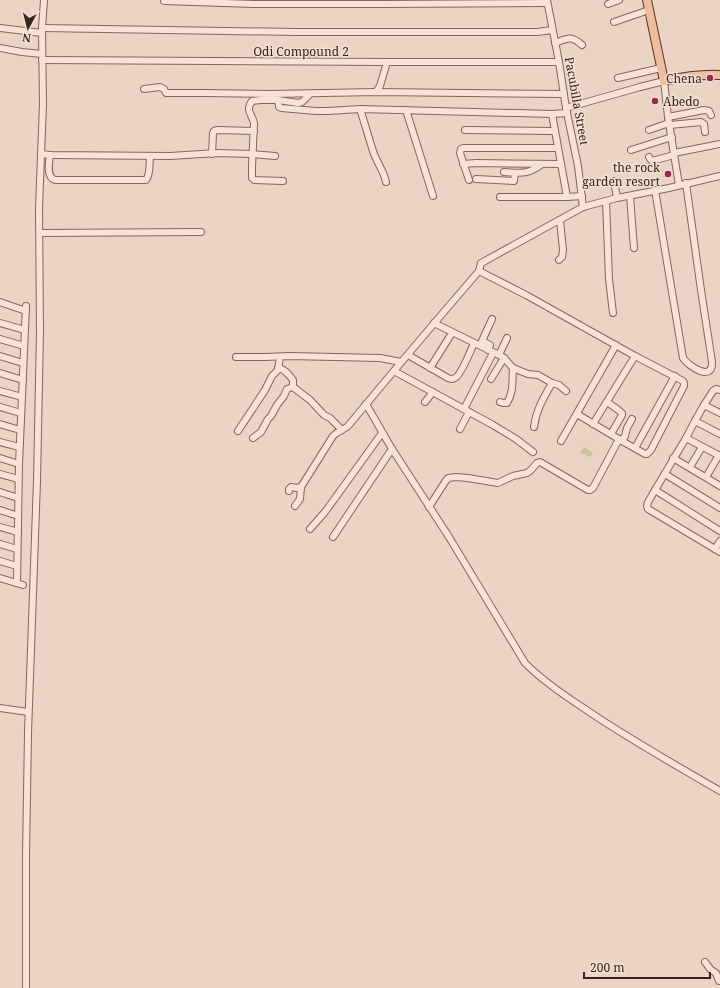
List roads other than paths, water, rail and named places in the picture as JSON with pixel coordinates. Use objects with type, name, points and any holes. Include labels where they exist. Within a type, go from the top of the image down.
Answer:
[{"type":"main road","points":[[647,0],[664,81],[691,76],[720,75]]},
{"type":"street","points":[[26,988],[28,712],[40,332],[39,208],[43,104],[42,31],[44,0]]},
{"type":"street","points":[[608,4],[619,0]]},
{"type":"street","points":[[164,1],[254,4],[547,2]]},
{"type":"street","name":"Pacubilla Street","points":[[547,2],[579,172],[583,207]]},
{"type":"street","points":[[614,22],[649,10]]},
{"type":"street","points":[[0,28],[42,31],[295,32],[537,32],[552,30]]},
{"type":"street","points":[[555,43],[573,38],[582,45]]},
{"type":"street","name":"Odi Compound 2","points":[[0,48],[42,57],[387,62],[559,62]]},
{"type":"street","points":[[376,92],[380,86],[387,62]]},
{"type":"street","points":[[618,78],[662,68]]},
{"type":"street","points":[[290,94],[281,100],[278,107],[328,111],[360,109],[552,114],[567,111],[640,87],[664,81],[674,154],[683,184],[712,362],[711,369],[707,372],[702,372],[692,367],[687,364],[683,358],[655,190]]},
{"type":"street","points":[[144,89],[160,87],[164,89],[166,93],[310,94],[376,92],[564,94]]},
{"type":"street","points":[[282,181],[254,180],[252,178],[254,120],[249,111],[250,104],[255,100],[281,100],[298,103],[305,100],[310,94]]},
{"type":"street","points":[[360,109],[374,154],[384,174],[386,182]]},
{"type":"street","points":[[406,110],[433,196]]},
{"type":"street","points":[[668,117],[704,110],[709,111],[711,115]]},
{"type":"street","points":[[552,114],[567,197]]},
{"type":"street","points":[[649,130],[670,124],[701,122],[704,124],[704,132]]},
{"type":"street","points":[[465,130],[554,130]]},
{"type":"street","points":[[212,154],[214,131],[254,131]]},
{"type":"street","points":[[631,150],[672,137]]},
{"type":"street","points":[[649,157],[652,161],[674,154],[720,144]]},
{"type":"street","points":[[468,180],[460,151],[464,148],[557,148]]},
{"type":"street","points":[[41,154],[150,156],[252,154],[275,156]]},
{"type":"street","points":[[50,155],[49,172],[52,179],[55,180],[146,180],[149,173],[150,156]]},
{"type":"street","points":[[463,164],[560,164]]},
{"type":"street","points":[[504,172],[528,172],[542,164]]},
{"type":"street","points":[[476,179],[514,181],[515,173]]},
{"type":"street","points":[[295,506],[300,499],[301,487],[333,436],[338,431],[345,429],[348,426],[479,271],[481,263],[583,207],[617,198],[720,176]]},
{"type":"street","points":[[614,181],[617,198]]},
{"type":"street","points":[[500,197],[582,196]]},
{"type":"street","points":[[630,196],[634,248]]},
{"type":"street","points":[[606,201],[608,279],[613,313]]},
{"type":"street","points":[[559,260],[562,257],[563,250],[560,220]]},
{"type":"street","points":[[40,233],[201,232]]},
{"type":"street","points":[[479,271],[526,295],[634,356],[683,380],[684,383],[684,386],[665,425],[649,453],[646,454],[577,414]]},
{"type":"street","points":[[0,302],[26,308],[18,480],[17,566],[20,584],[0,578]]},
{"type":"street","points":[[491,379],[496,354],[490,345],[482,341],[492,319]]},
{"type":"street","points":[[0,323],[25,330]]},
{"type":"street","points":[[434,323],[496,354],[513,368],[523,373],[538,375],[566,391]]},
{"type":"street","points":[[430,368],[452,333]]},
{"type":"street","points":[[460,429],[466,410],[496,354],[507,338]]},
{"type":"street","points":[[0,339],[24,346]]},
{"type":"street","points":[[408,355],[450,379],[455,378],[459,374],[474,343]]},
{"type":"street","points":[[561,441],[616,345]]},
{"type":"street","points":[[0,356],[23,363]]},
{"type":"street","points":[[236,357],[290,356],[380,358],[401,362]]},
{"type":"street","points":[[593,424],[634,356]]},
{"type":"street","points":[[238,431],[265,390],[272,376],[276,373],[280,357]]},
{"type":"street","points":[[278,368],[286,371],[293,380],[293,387]]},
{"type":"street","points":[[500,402],[507,403],[510,396],[513,368]]},
{"type":"street","points":[[394,371],[466,410],[516,439],[534,452]]},
{"type":"street","points":[[0,373],[23,380]]},
{"type":"street","points":[[635,448],[675,376]]},
{"type":"street","points":[[534,427],[536,415],[552,383]]},
{"type":"street","points":[[293,387],[310,400],[342,430]]},
{"type":"street","points":[[253,438],[261,432],[287,389],[293,387]]},
{"type":"street","points":[[720,390],[716,389],[713,391],[704,405],[647,504],[648,509],[718,551],[720,542]]},
{"type":"street","points":[[0,391],[22,398]]},
{"type":"street","points":[[425,402],[433,392]]},
{"type":"street","points":[[662,399],[674,406]]},
{"type":"street","points":[[607,402],[622,413],[610,434]]},
{"type":"street","points":[[366,404],[382,433],[449,537],[525,663],[565,696],[608,725],[720,791]]},
{"type":"street","points":[[704,405],[720,413]]},
{"type":"street","points":[[0,407],[21,413]]},
{"type":"street","points":[[429,507],[445,482],[450,477],[468,478],[498,483],[514,476],[527,473],[540,462],[590,490],[593,488],[620,440],[625,436],[632,419]]},
{"type":"street","points":[[695,420],[720,434]]},
{"type":"street","points":[[0,424],[20,430]]},
{"type":"street","points":[[310,529],[325,512],[382,433]]},
{"type":"street","points":[[686,438],[719,455],[706,477]]},
{"type":"street","points":[[0,442],[19,447]]},
{"type":"street","points":[[690,467],[702,447]]},
{"type":"street","points":[[333,537],[392,449]]},
{"type":"street","points":[[0,458],[19,464]]},
{"type":"street","points":[[674,458],[720,486]]},
{"type":"street","points":[[0,474],[18,480]]},
{"type":"street","points":[[665,474],[720,508]]},
{"type":"street","points":[[289,491],[291,487],[301,487]]},
{"type":"street","points":[[655,490],[720,531]]},
{"type":"street","points":[[0,492],[18,498]]},
{"type":"street","points":[[0,510],[18,516]]},
{"type":"street","points":[[0,527],[18,532]]},
{"type":"street","points":[[0,544],[17,549]]},
{"type":"street","points":[[0,561],[17,566]]},
{"type":"street","points":[[0,708],[28,712]]},
{"type":"street","points":[[704,962],[716,973],[720,982]]},
{"type":"place","name":"Chena","points":[[710,78]]},
{"type":"place","name":"Abedo","points":[[655,101]]},
{"type":"place","name":"the rock garden resort","points":[[668,174]]}]
